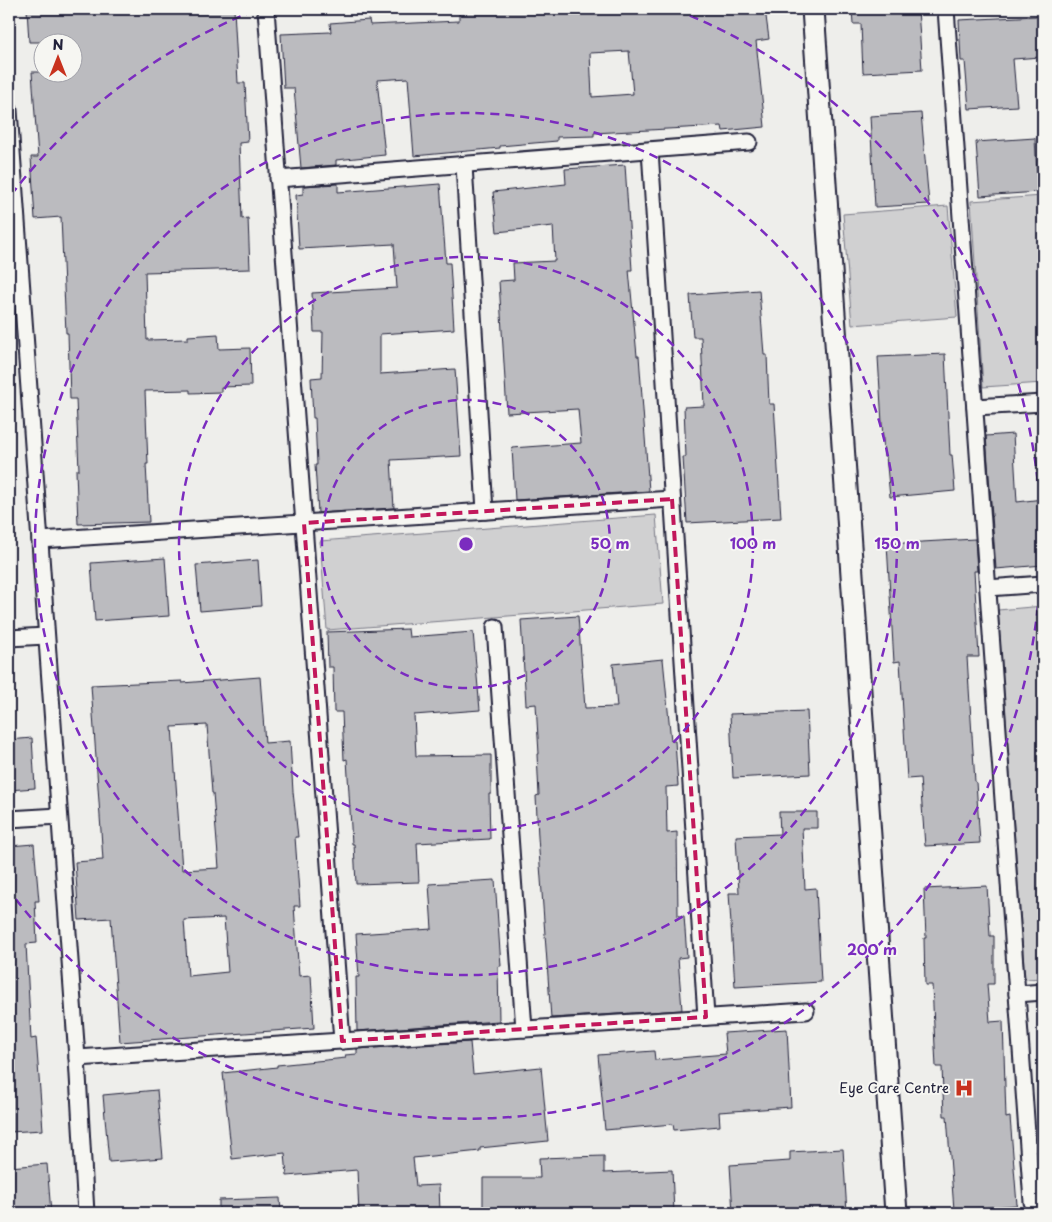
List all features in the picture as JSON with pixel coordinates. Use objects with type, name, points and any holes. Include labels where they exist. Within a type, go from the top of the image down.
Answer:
[{"type":"street","points":[[266,9],[342,1041]]},
{"type":"street","points":[[813,9],[896,1213]]},
{"type":"street","points":[[946,9],[1032,1202],[1038,1213]]},
{"type":"street","points":[[9,110],[77,1058],[86,1213]]},
{"type":"street","points":[[278,179],[749,142]]},
{"type":"street","points":[[650,150],[706,1017]]},
{"type":"street","points":[[464,165],[485,511]]},
{"type":"street","points":[[975,407],[1043,403]]},
{"type":"street","points":[[40,540],[672,499]]},
{"type":"street","points":[[988,588],[1043,584]]},
{"type":"street","points":[[495,627],[524,1029]]},
{"type":"street","points":[[9,638],[46,636]]},
{"type":"street","points":[[9,819],[59,816]]},
{"type":"street","points":[[1017,994],[1043,992]]},
{"type":"street","points":[[77,1058],[806,1010]]},
{"type":"highlighted area","points":[[672,499],[706,1017],[342,1041],[304,523]]},
{"type":"shaded area","points":[[1043,196],[1043,383],[983,387],[971,201]]},
{"type":"shaded area","points":[[948,206],[957,317],[852,325],[843,214]]},
{"type":"shaded area","points":[[656,515],[663,604],[327,630],[320,541]]},
{"type":"shaded area","points":[[1043,606],[1043,978],[1025,979],[998,610]]},
{"type":"building","points":[[27,9],[234,9],[238,83],[245,83],[248,142],[239,143],[242,219],[248,218],[250,269],[145,272],[147,340],[188,339],[188,336],[218,334],[219,349],[250,348],[251,386],[221,387],[221,392],[190,393],[190,390],[145,391],[149,522],[78,524],[76,470],[79,470],[76,399],[70,399],[61,217],[35,219],[31,157],[38,157],[33,82],[82,82],[82,32],[32,32],[32,42],[29,42]]},
{"type":"building","points":[[765,9],[769,39],[756,41],[765,127],[723,131],[722,126],[594,133],[594,136],[557,137],[557,141],[414,156],[408,78],[377,80],[385,155],[336,160],[336,165],[301,168],[294,88],[284,88],[281,34],[331,32],[330,23],[369,20],[370,25],[459,21],[459,12],[495,10]],"holes":[[[629,51],[633,94],[592,97],[590,53]]]},
{"type":"building","points":[[852,9],[918,9],[922,70],[863,73],[861,24],[853,24]]},
{"type":"building","points":[[1038,16],[1041,57],[1013,59],[1017,106],[969,109],[965,61],[961,61],[959,20]]},
{"type":"building","points":[[921,113],[929,204],[875,207],[870,116]]},
{"type":"building","points":[[1035,138],[1038,192],[980,196],[976,142]]},
{"type":"building","points":[[625,165],[632,270],[629,270],[637,356],[639,356],[649,491],[515,500],[512,448],[581,443],[578,409],[507,413],[499,281],[514,280],[513,263],[555,261],[553,226],[497,232],[493,192],[566,184],[565,169]]},
{"type":"building","points":[[338,184],[338,192],[440,184],[446,263],[450,263],[454,329],[380,334],[380,374],[455,369],[461,456],[391,460],[394,508],[318,513],[315,418],[313,418],[311,378],[322,377],[323,332],[314,332],[312,293],[397,288],[394,244],[299,249],[296,195],[303,194],[303,186]]},
{"type":"building","points":[[759,290],[764,355],[767,355],[769,404],[774,404],[781,518],[687,523],[683,457],[686,457],[684,407],[704,406],[701,337],[693,337],[690,295]]},
{"type":"building","points":[[945,354],[950,455],[952,455],[955,491],[890,497],[886,456],[884,456],[878,357]]},
{"type":"building","points":[[1013,434],[1017,502],[1043,499],[1043,565],[996,569],[986,436]]},
{"type":"building","points":[[975,539],[977,571],[974,571],[979,657],[967,657],[980,843],[925,846],[920,778],[907,779],[900,661],[894,662],[887,544]]},
{"type":"building","points":[[165,558],[169,616],[95,621],[91,563]]},
{"type":"building","points":[[258,560],[261,606],[200,611],[196,565]]},
{"type":"building","points":[[578,616],[585,708],[617,707],[613,664],[663,659],[671,741],[675,741],[678,786],[666,787],[667,833],[677,832],[678,916],[684,916],[687,957],[678,958],[682,1010],[551,1018],[536,796],[539,795],[537,754],[539,754],[536,704],[526,705],[521,620]]},
{"type":"building","points":[[408,629],[409,637],[473,632],[480,710],[414,715],[416,756],[491,755],[491,794],[489,794],[490,839],[417,843],[419,882],[356,884],[347,759],[344,760],[342,712],[334,712],[333,667],[328,667],[327,632]]},
{"type":"building","points":[[260,677],[265,743],[290,741],[298,837],[295,837],[300,906],[294,906],[299,976],[311,975],[314,1028],[120,1042],[111,918],[79,920],[75,862],[103,860],[91,685],[182,681],[182,683]],"holes":[[[207,725],[219,868],[182,870],[172,727]],[[224,918],[228,972],[188,976],[184,920]]]},
{"type":"building","points":[[807,711],[810,774],[733,778],[730,714]]},
{"type":"building","points":[[32,738],[35,788],[9,790],[9,740]]},
{"type":"building","points":[[779,812],[817,812],[817,828],[802,828],[805,889],[816,888],[821,982],[735,987],[729,893],[739,893],[736,836],[780,834]]},
{"type":"building","points":[[34,844],[39,901],[35,901],[37,943],[26,944],[31,1039],[36,1038],[43,1130],[9,1132],[9,846]]},
{"type":"building","points":[[495,880],[501,966],[498,966],[499,1021],[357,1031],[356,977],[359,977],[356,934],[432,929],[429,884]]},
{"type":"building","points":[[987,886],[990,936],[994,936],[994,984],[987,984],[990,1022],[1003,1021],[1006,1118],[1010,1117],[1017,1205],[954,1210],[947,1116],[944,1116],[942,1067],[936,1067],[932,985],[925,985],[924,889]]},
{"type":"building","points":[[787,1029],[791,1107],[719,1112],[720,1126],[674,1130],[673,1124],[605,1130],[598,1055],[654,1051],[655,1060],[726,1054],[724,1033]]},
{"type":"building","points":[[470,1042],[473,1074],[541,1067],[548,1141],[480,1148],[480,1151],[413,1158],[416,1186],[439,1185],[440,1213],[359,1213],[357,1170],[287,1176],[285,1153],[232,1159],[223,1073],[346,1058],[345,1055],[357,1054],[357,1049]]},
{"type":"building","points":[[157,1090],[163,1158],[109,1162],[103,1095]]},
{"type":"building","points":[[843,1149],[847,1213],[733,1213],[730,1165],[790,1161],[790,1152]]},
{"type":"building","points":[[604,1156],[604,1173],[672,1170],[674,1213],[483,1213],[483,1178],[540,1178],[539,1158]]},
{"type":"building","points":[[47,1164],[51,1213],[9,1213],[9,1167]]},
{"type":"building","points":[[280,1198],[281,1213],[219,1213],[219,1200]]},
{"type":"place","name":"Eye Care Centre","points":[[964,1088]]}]
